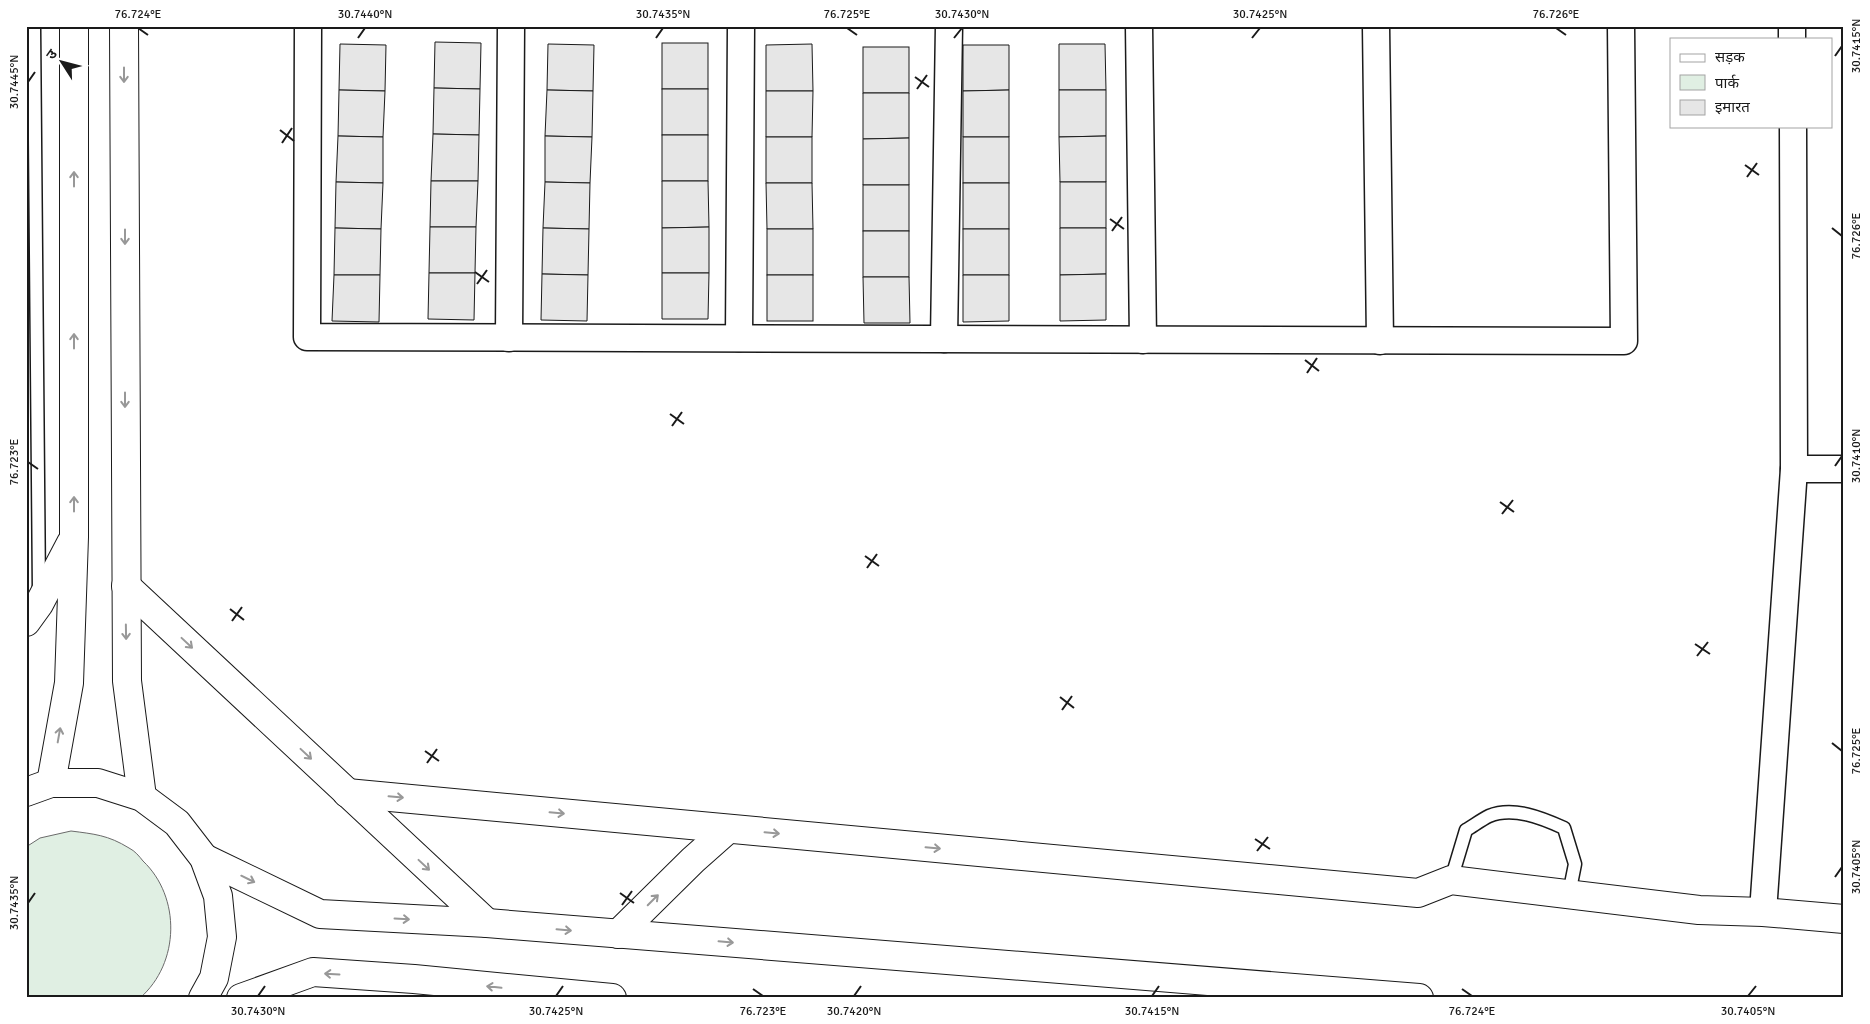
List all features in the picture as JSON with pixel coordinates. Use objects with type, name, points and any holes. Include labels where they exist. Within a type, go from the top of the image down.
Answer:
[{"type":"main road","points":[[74,26],[74,537],[68,683],[38,787],[98,783],[142,797],[176,823],[204,858],[218,896],[222,937],[214,978],[203,998]]},
{"type":"main road","points":[[124,26],[127,681],[142,797]]},
{"type":"main road","points":[[32,613],[74,537]]},
{"type":"main road","points":[[126,586],[487,923]]},
{"type":"main road","points":[[347,793],[1418,893],[1451,880],[1699,910],[1764,912],[1844,919]]},
{"type":"main road","points":[[618,934],[693,860],[728,829]]},
{"type":"main road","points":[[204,858],[320,914],[487,923],[1418,998]]},
{"type":"main road","points":[[241,998],[313,972],[414,979],[553,995],[612,998]]},
{"type":"main road","points":[[388,998],[414,979]]},
{"type":"street","points":[[308,26],[307,337],[1624,341],[1621,26]]},
{"type":"street","points":[[509,338],[510,26]]},
{"type":"street","points":[[739,338],[741,26]]},
{"type":"street","points":[[944,339],[949,26]]},
{"type":"street","points":[[1140,26],[1143,340]]},
{"type":"street","points":[[1376,26],[1380,341]]},
{"type":"street","points":[[1764,912],[1794,469],[1793,128]]},
{"type":"street","points":[[1794,469],[1844,469]]},
{"type":"lane","points":[[32,613],[34,26]]},
{"type":"lane","points":[[1451,880],[1466,830],[1489,816],[1503,812],[1541,817],[1564,828],[1575,864],[1568,894]]},
{"type":"green space","points":[[71,831],[94,834],[131,849],[155,876],[164,893],[169,911],[171,930],[169,949],[163,967],[153,984],[140,998],[26,998],[26,847],[40,838]]},
{"type":"building","points":[[435,42],[481,43],[480,89],[434,88]]},
{"type":"building","points":[[662,43],[708,43],[708,89],[662,89]]},
{"type":"building","points":[[340,44],[386,45],[385,91],[339,90]]},
{"type":"building","points":[[548,44],[594,45],[593,91],[547,90]]},
{"type":"building","points":[[812,44],[813,91],[766,91],[766,45]]},
{"type":"building","points":[[1059,44],[1105,44],[1106,90],[1059,90]]},
{"type":"building","points":[[963,45],[1009,45],[1009,90],[963,91]]},
{"type":"building","points":[[863,47],[909,47],[909,93],[863,93]]},
{"type":"building","points":[[434,88],[480,89],[479,135],[433,134]]},
{"type":"building","points":[[662,89],[708,89],[708,135],[662,135]]},
{"type":"building","points":[[339,90],[385,91],[383,137],[338,136]]},
{"type":"building","points":[[547,90],[593,91],[592,137],[545,136]]},
{"type":"building","points":[[1009,90],[1009,137],[963,137],[963,91]]},
{"type":"building","points":[[1059,90],[1106,90],[1106,136],[1059,137]]},
{"type":"building","points":[[766,91],[813,91],[812,137],[766,137]]},
{"type":"building","points":[[863,93],[909,93],[909,138],[863,139]]},
{"type":"building","points":[[433,134],[479,135],[478,181],[431,181]]},
{"type":"building","points":[[662,135],[708,135],[708,181],[662,181]]},
{"type":"building","points":[[338,136],[383,137],[383,183],[336,182]]},
{"type":"building","points":[[545,136],[592,137],[590,183],[545,182]]},
{"type":"building","points":[[1106,136],[1106,182],[1060,182],[1059,137]]},
{"type":"building","points":[[766,137],[812,137],[812,183],[766,183]]},
{"type":"building","points":[[963,137],[1009,137],[1009,183],[963,183]]},
{"type":"building","points":[[909,138],[909,185],[863,185],[863,139]]},
{"type":"building","points":[[431,181],[478,181],[476,227],[430,227]]},
{"type":"building","points":[[662,181],[708,181],[709,227],[662,228]]},
{"type":"building","points":[[336,182],[383,183],[381,229],[335,228]]},
{"type":"building","points":[[545,182],[590,183],[589,229],[543,228]]},
{"type":"building","points":[[1060,182],[1106,182],[1106,228],[1060,228]]},
{"type":"building","points":[[766,183],[812,183],[813,229],[767,229]]},
{"type":"building","points":[[963,183],[1009,183],[1009,229],[963,229]]},
{"type":"building","points":[[863,185],[909,185],[909,231],[863,231]]},
{"type":"building","points":[[430,227],[476,227],[475,273],[429,273]]},
{"type":"building","points":[[709,227],[709,273],[662,273],[662,228]]},
{"type":"building","points":[[335,228],[381,229],[380,275],[334,275]]},
{"type":"building","points":[[543,228],[589,229],[588,275],[542,274]]},
{"type":"building","points":[[1060,228],[1106,228],[1106,274],[1060,275]]},
{"type":"building","points":[[767,229],[813,229],[813,275],[767,275]]},
{"type":"building","points":[[963,229],[1009,229],[1009,275],[963,275]]},
{"type":"building","points":[[863,231],[909,231],[909,277],[863,277]]},
{"type":"building","points":[[429,273],[475,273],[474,320],[428,319]]},
{"type":"building","points":[[662,273],[709,273],[708,319],[662,319]]},
{"type":"building","points":[[542,274],[588,275],[587,321],[541,320]]},
{"type":"building","points":[[1106,274],[1106,320],[1060,321],[1060,275]]},
{"type":"building","points":[[334,275],[380,275],[379,322],[332,321]]},
{"type":"building","points":[[767,275],[813,275],[813,321],[767,321]]},
{"type":"building","points":[[963,275],[1009,275],[1009,321],[963,322]]},
{"type":"building","points":[[863,277],[909,277],[910,323],[864,323]]}]
